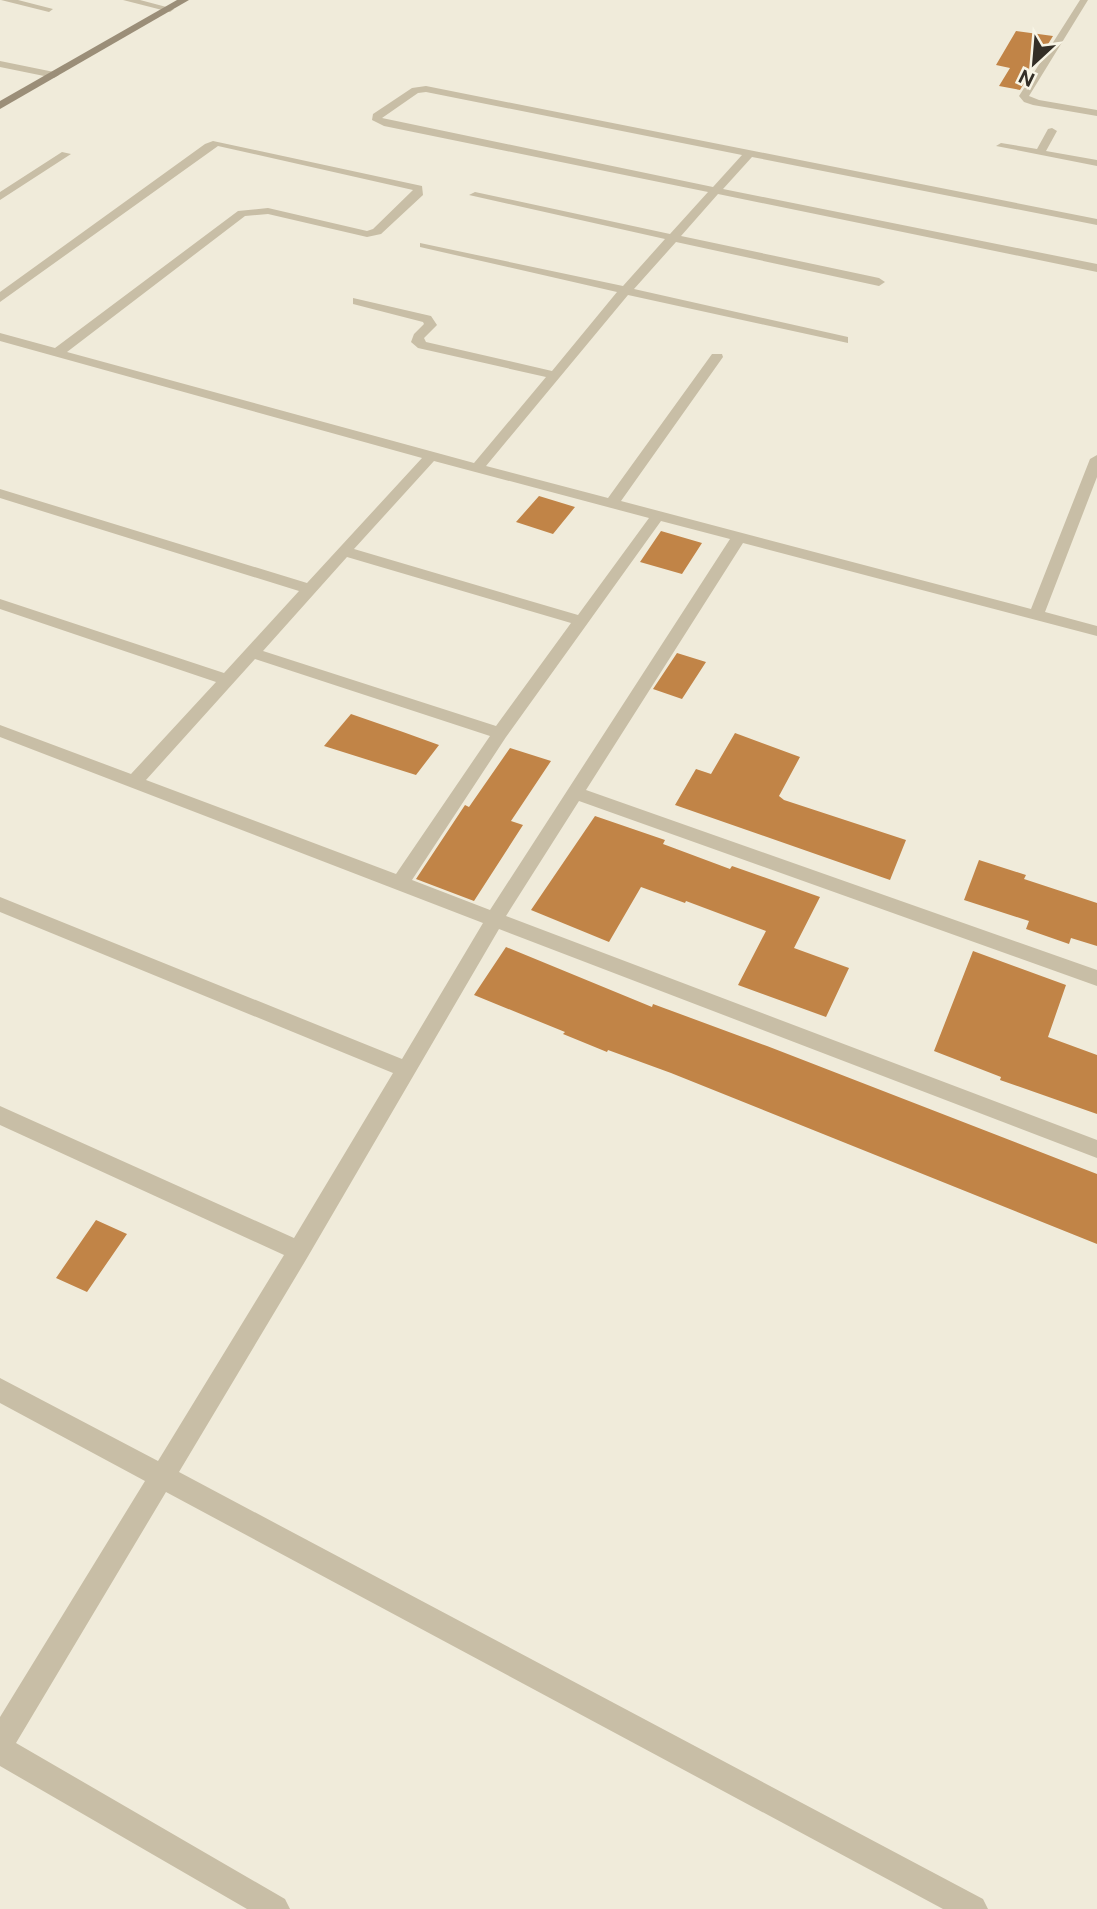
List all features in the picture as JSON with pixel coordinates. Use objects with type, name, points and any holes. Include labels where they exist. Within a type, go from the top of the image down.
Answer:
[{"type":"street","points":[[5,0],[49,9]]},
{"type":"street","points":[[127,0],[170,9]]},
{"type":"street","points":[[0,106],[184,0]]},
{"type":"street","points":[[1084,0],[1024,96],[1037,103],[1097,113]]},
{"type":"street","points":[[0,64],[54,75]]},
{"type":"street","points":[[1097,222],[426,89],[415,90],[377,116],[377,120],[384,123],[1097,268]]},
{"type":"street","points":[[1040,153],[1052,131]]},
{"type":"street","points":[[0,298],[209,146],[217,143],[418,188],[419,193],[377,232],[367,234],[268,211],[242,213],[57,353]]},
{"type":"street","points":[[1001,146],[1097,163]]},
{"type":"street","points":[[478,467],[625,291],[750,152]]},
{"type":"street","points":[[0,197],[66,154]]},
{"type":"street","points":[[475,195],[879,282]]},
{"type":"street","points":[[424,244],[844,340]]},
{"type":"street","points":[[357,301],[426,319],[431,325],[418,337],[417,342],[422,345],[554,375]]},
{"type":"street","points":[[0,337],[431,456],[740,535],[1097,631]]},
{"type":"street","points":[[613,502],[717,357]]},
{"type":"street","points":[[134,782],[431,456]]},
{"type":"street","points":[[1036,615],[1097,459]]},
{"type":"street","points":[[0,492],[309,589]]},
{"type":"street","points":[[400,883],[500,733],[659,514]]},
{"type":"street","points":[[0,1743],[299,1251],[494,920],[740,535]]},
{"type":"street","points":[[344,551],[581,621]]},
{"type":"street","points":[[0,604],[228,680]]},
{"type":"street","points":[[253,653],[500,733]]},
{"type":"street","points":[[0,731],[1097,1149]]},
{"type":"street","points":[[575,793],[1097,978]]},
{"type":"street","points":[[0,904],[405,1069]]},
{"type":"street","points":[[0,1115],[299,1251]]},
{"type":"street","points":[[0,1390],[972,1909]]},
{"type":"street","points":[[0,1750],[275,1909]]},
{"type":"building","points":[[1016,31],[1053,36],[1020,90],[999,86],[1010,68],[996,65]]},
{"type":"building","points":[[539,496],[575,507],[553,534],[516,522]]},
{"type":"building","points":[[661,531],[702,543],[682,574],[640,562]]},
{"type":"building","points":[[677,653],[706,662],[682,699],[653,689]]},
{"type":"building","points":[[351,714],[439,745],[416,775],[324,746]]},
{"type":"building","points":[[735,733],[800,757],[779,796],[784,800],[906,840],[890,880],[675,805],[696,769],[711,774]]},
{"type":"building","points":[[510,748],[551,761],[511,821],[523,825],[474,901],[416,879],[465,805],[469,807]]},
{"type":"building","points":[[595,816],[665,840],[663,844],[730,869],[732,866],[820,897],[794,948],[849,968],[826,1017],[738,985],[766,931],[686,901],[685,903],[641,887],[609,942],[531,910]]},
{"type":"building","points":[[979,860],[1026,875],[1024,879],[1097,903],[1097,946],[1071,938],[1069,944],[1026,929],[1029,921],[964,900]]},
{"type":"building","points":[[506,947],[652,1007],[653,1004],[767,1046],[1097,1174],[1097,1244],[671,1073],[608,1050],[607,1052],[474,995]]},
{"type":"building","points":[[973,951],[1066,985],[1048,1037],[1097,1055],[1097,1114],[1000,1080],[1001,1077],[934,1051]]},
{"type":"building","points":[[96,1220],[127,1234],[87,1292],[56,1278]]}]
